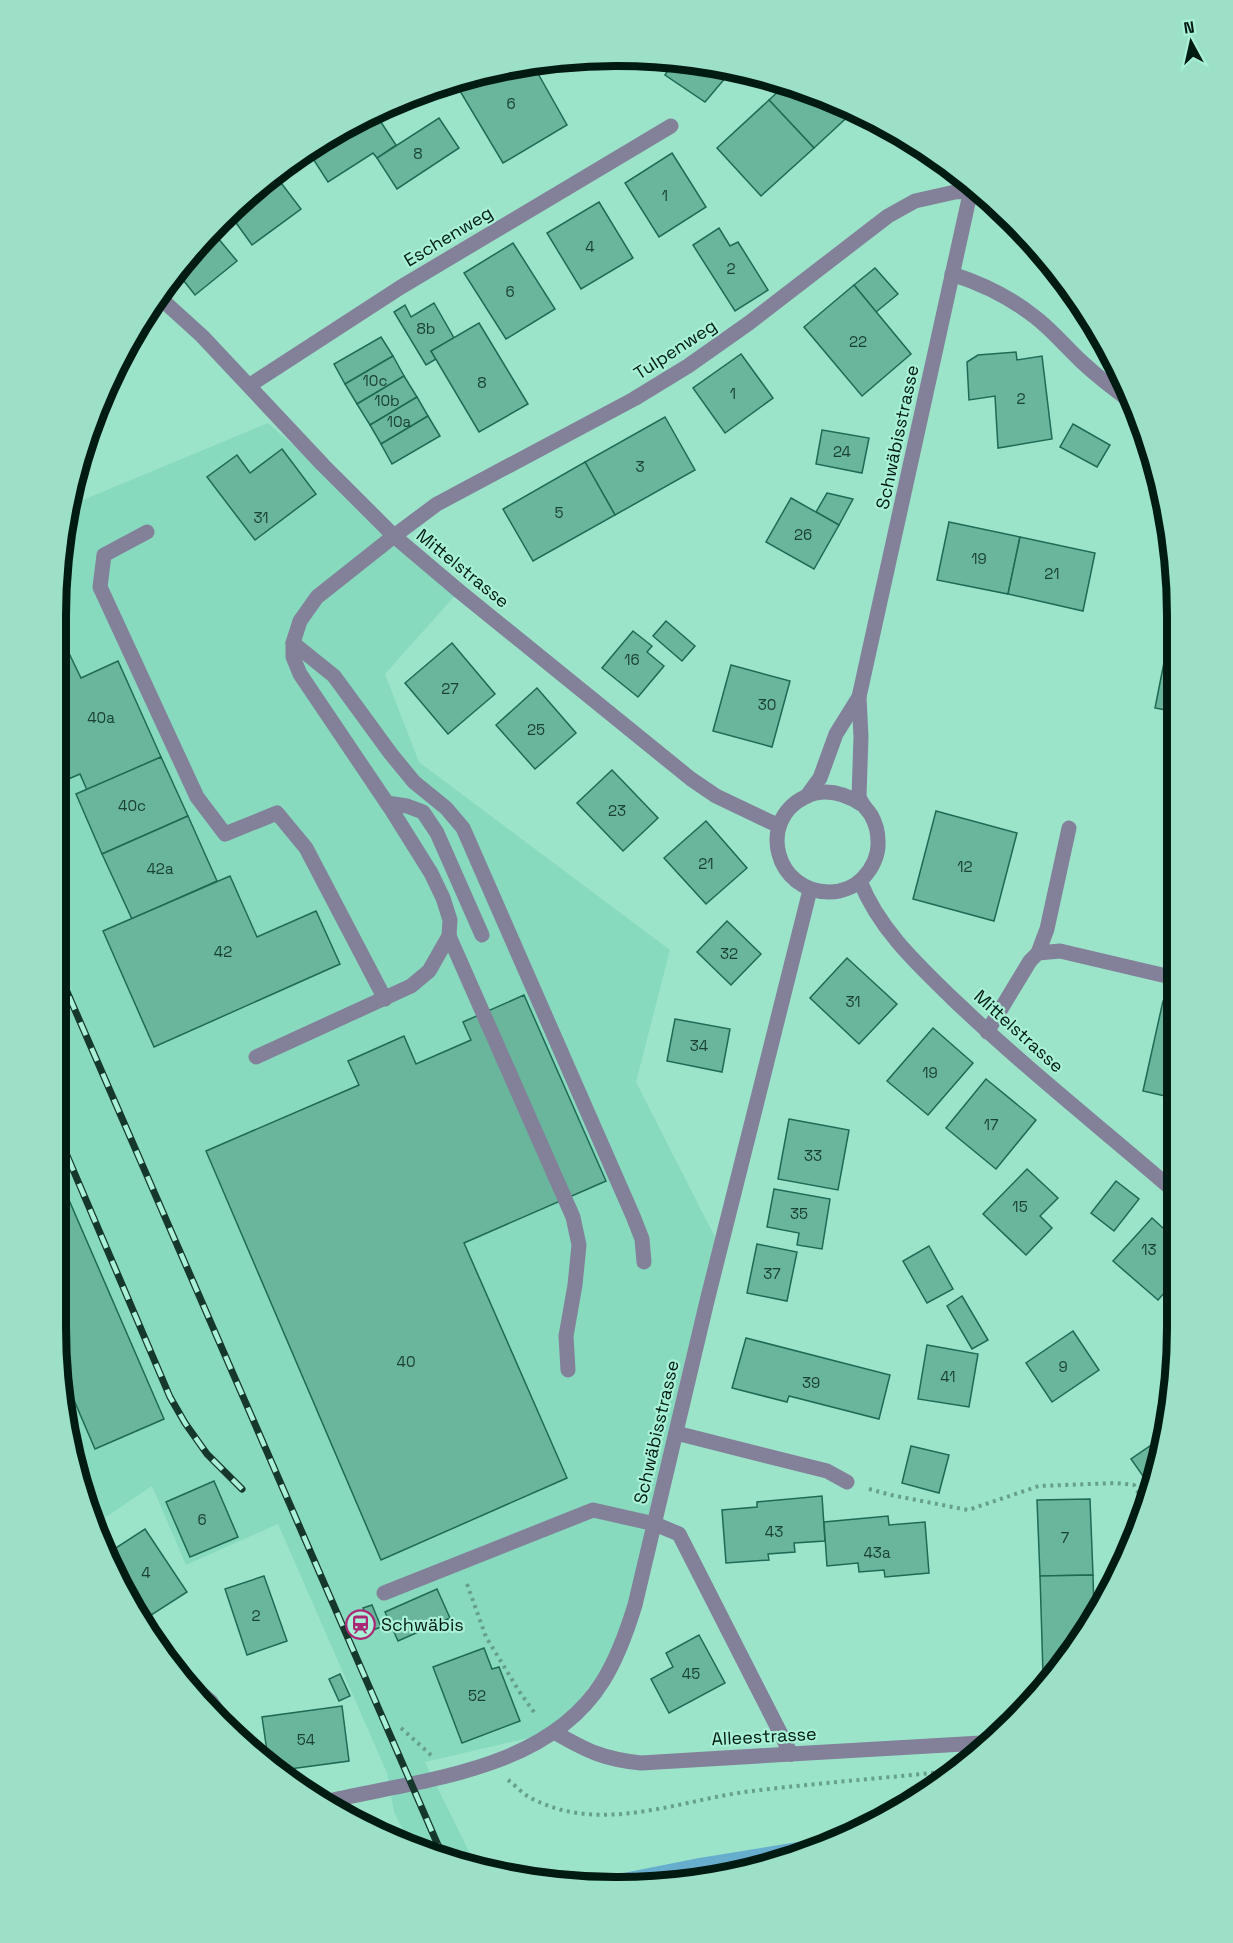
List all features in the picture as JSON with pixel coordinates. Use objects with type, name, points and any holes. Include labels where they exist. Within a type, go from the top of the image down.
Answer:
[{"type":"street","name":"Eschenweg","points":[[249,385],[401,287],[671,126]]},
{"type":"street","name":"Tulpenweg","points":[[293,643],[300,621],[317,597],[437,504],[634,399],[688,366],[749,323],[888,216],[915,201],[964,190]]},
{"type":"street","name":"Schwäbisstrasse","points":[[861,804],[858,787],[861,737],[859,697],[969,195]]},
{"type":"street","points":[[952,274],[974,281],[1018,304],[1083,363],[1118,391]]},
{"type":"street","name":"Mittelstrasse","points":[[165,302],[202,336],[323,465],[394,536],[691,779],[716,796],[778,826]]},
{"type":"street","points":[[147,532],[104,555],[100,587],[196,797],[225,834],[277,813],[306,848],[385,999]]},
{"type":"street","points":[[256,1058],[411,986],[429,972],[449,936],[450,920],[431,873],[300,674],[294,657],[293,643]]},
{"type":"street","points":[[293,643],[334,676],[414,782],[446,808],[463,828],[633,1216],[642,1239],[644,1262]]},
{"type":"street","name":"Schwäbisstrasse","points":[[807,795],[820,778],[836,735],[859,697]]},
{"type":"street","points":[[834,792],[849,796],[871,815],[879,843],[876,857],[870,870],[860,881],[849,888],[836,892],[810,890],[792,879],[782,866],[777,849],[778,826],[792,805],[807,795],[834,792]]},
{"type":"street","points":[[387,803],[407,806],[423,812],[438,833],[482,934]]},
{"type":"street","points":[[987,1032],[1030,961],[1038,953],[1047,929],[1069,828]]},
{"type":"street","name":"Mittelstrasse","points":[[860,881],[875,912],[905,951],[987,1032],[1167,1185]]},
{"type":"street","name":"Schwäbisstrasse","points":[[336,1800],[453,1775],[489,1764],[554,1732],[587,1702],[603,1683],[614,1662],[623,1643],[635,1605],[707,1301],[810,890]]},
{"type":"street","points":[[449,936],[573,1217],[579,1245],[566,1336],[568,1370]]},
{"type":"street","points":[[1038,953],[1060,951],[1167,976]]},
{"type":"street","points":[[676,1433],[827,1471],[848,1482]]},
{"type":"street","points":[[384,1593],[593,1510],[655,1524],[679,1534],[791,1754]]},
{"type":"street","name":"Alleestrasse","points":[[554,1732],[599,1755],[617,1761],[641,1762],[975,1743]]},
{"type":"path","points":[[848,1482],[891,1495],[968,1510],[1039,1486],[1116,1483],[1134,1485],[1140,1496]]},
{"type":"path","points":[[460,1564],[486,1637],[519,1691],[536,1714],[554,1732]]},
{"type":"path","points":[[401,1728],[453,1775]]},
{"type":"path","points":[[489,1764],[528,1796],[561,1810],[602,1815],[641,1813],[750,1791],[939,1772]]},
{"type":"shaded area","points":[[268,423],[459,591],[385,674],[419,762],[670,950],[636,1082],[720,1247],[623,1643],[554,1732],[425,1762],[472,1857],[405,1835],[394,1812],[387,1773],[278,1524],[186,1565],[152,1486],[101,1520],[85,1469],[71,1398],[66,1326],[66,616],[67,580],[79,502]]},
{"type":"water","points":[[817,1839],[759,1858],[724,1866],[653,1876],[605,1877],[699,1858]]},
{"type":"building","points":[[669,69],[726,77],[705,102],[665,75]]},
{"type":"building","points":[[537,72],[567,125],[503,163],[459,89]]},
{"type":"building","points":[[779,91],[847,117],[814,148],[769,100]]},
{"type":"building","points":[[769,100],[814,148],[761,196],[717,148]]},
{"type":"building","points":[[439,118],[459,148],[397,189],[377,158]]},
{"type":"building","points":[[380,120],[396,145],[377,158],[373,153],[328,182],[313,158]]},
{"type":"building","points":[[672,153],[706,207],[659,237],[625,183]]},
{"type":"building","points":[[280,181],[301,209],[252,245],[234,220]]},
{"type":"building","points":[[599,202],[633,258],[581,289],[547,233]]},
{"type":"building","points":[[719,228],[730,246],[738,242],[768,290],[735,311],[693,245]]},
{"type":"building","points":[[218,238],[237,261],[195,295],[182,279]]},
{"type":"building","points":[[513,243],[555,309],[506,339],[464,273]]},
{"type":"building","points":[[875,268],[898,294],[876,312],[854,285]]},
{"type":"building","points":[[854,285],[911,354],[862,396],[804,327]]},
{"type":"building","points":[[434,303],[454,338],[431,351],[436,359],[426,365],[394,312],[405,305],[411,317]]},
{"type":"building","points":[[479,323],[528,404],[479,432],[431,351]]},
{"type":"building","points":[[381,337],[393,356],[345,384],[334,364]]},
{"type":"building","points":[[1016,352],[1017,360],[1042,356],[1052,439],[998,448],[995,396],[969,400],[967,362],[978,355]]},
{"type":"building","points":[[741,354],[773,398],[725,433],[693,388]]},
{"type":"building","points":[[393,356],[404,376],[357,404],[345,384]]},
{"type":"building","points":[[404,376],[417,397],[370,425],[357,404]]},
{"type":"building","points":[[417,397],[428,416],[381,444],[370,425]]},
{"type":"building","points":[[428,416],[440,436],[392,464],[381,444]]},
{"type":"building","points":[[665,417],[695,470],[615,515],[585,462]]},
{"type":"building","points":[[1073,424],[1110,445],[1097,467],[1060,447]]},
{"type":"building","points":[[822,430],[869,438],[862,473],[816,464]]},
{"type":"building","points":[[282,449],[316,494],[255,540],[207,477],[237,455],[250,473]]},
{"type":"building","points":[[585,462],[615,515],[533,561],[503,509]]},
{"type":"building","points":[[827,493],[853,499],[839,525],[816,512]]},
{"type":"building","points":[[791,498],[839,525],[814,569],[766,542]]},
{"type":"building","points":[[949,522],[1020,537],[1008,594],[937,580]]},
{"type":"building","points":[[1020,537],[1095,553],[1083,611],[1008,594]]},
{"type":"building","points":[[666,621],[695,646],[682,661],[653,636]]},
{"type":"building","points":[[633,631],[652,646],[647,652],[664,666],[638,697],[602,668]]},
{"type":"building","points":[[452,643],[495,694],[448,734],[405,683]]},
{"type":"building","points":[[66,647],[81,678],[118,661],[161,757],[87,790],[80,774],[66,780]]},
{"type":"building","points":[[1167,647],[1167,710],[1155,708]]},
{"type":"building","points":[[731,665],[790,681],[772,747],[713,731]]},
{"type":"building","points":[[537,688],[576,733],[535,769],[496,725]]},
{"type":"building","points":[[161,757],[188,816],[102,854],[76,794]]},
{"type":"building","points":[[612,770],[658,818],[623,851],[577,803]]},
{"type":"building","points":[[936,811],[1017,833],[994,921],[913,899]]},
{"type":"building","points":[[188,816],[217,881],[132,919],[102,854]]},
{"type":"building","points":[[706,821],[747,868],[706,904],[664,858]]},
{"type":"building","points":[[230,876],[257,937],[316,911],[340,964],[154,1047],[103,931]]},
{"type":"building","points":[[727,921],[761,954],[731,985],[697,952]]},
{"type":"building","points":[[847,958],[897,1004],[859,1044],[810,998]]},
{"type":"building","points":[[524,995],[606,1181],[464,1243],[567,1478],[381,1560],[206,1151],[359,1085],[348,1061],[404,1036],[416,1064],[471,1040],[463,1022]]},
{"type":"building","points":[[1163,1001],[1167,1002],[1167,1096],[1143,1091]]},
{"type":"building","points":[[675,1019],[730,1029],[722,1072],[667,1061]]},
{"type":"building","points":[[933,1028],[973,1063],[928,1115],[887,1081]]},
{"type":"building","points":[[986,1079],[1036,1120],[996,1169],[946,1128]]},
{"type":"building","points":[[789,1119],[849,1130],[838,1190],[778,1179]]},
{"type":"building","points":[[1027,1169],[1058,1198],[1040,1216],[1052,1228],[1026,1255],[983,1214]]},
{"type":"building","points":[[1116,1181],[1139,1199],[1114,1231],[1091,1213]]},
{"type":"building","points":[[774,1189],[830,1199],[822,1249],[797,1245],[799,1233],[767,1227]]},
{"type":"building","points":[[66,1193],[164,1419],[95,1449],[70,1392],[67,1363]]},
{"type":"building","points":[[1152,1218],[1167,1232],[1167,1290],[1158,1300],[1113,1261]]},
{"type":"building","points":[[757,1244],[797,1252],[787,1301],[747,1293]]},
{"type":"building","points":[[929,1246],[953,1289],[927,1303],[903,1261]]},
{"type":"building","points":[[962,1296],[988,1340],[972,1349],[947,1306]]},
{"type":"building","points":[[1073,1331],[1099,1370],[1052,1402],[1026,1363]]},
{"type":"building","points":[[746,1338],[890,1375],[879,1419],[789,1396],[787,1402],[732,1388]]},
{"type":"building","points":[[927,1345],[978,1354],[969,1407],[918,1399]]},
{"type":"building","points":[[1154,1443],[1145,1479],[1131,1459]]},
{"type":"building","points":[[911,1446],[949,1455],[939,1493],[902,1483]]},
{"type":"building","points":[[214,1481],[238,1537],[190,1557],[166,1502]]},
{"type":"building","points":[[822,1496],[825,1541],[794,1543],[795,1552],[768,1554],[769,1560],[726,1563],[722,1510],[757,1507],[757,1502]]},
{"type":"building","points":[[1090,1499],[1093,1575],[1040,1576],[1037,1500]]},
{"type":"building","points":[[888,1516],[889,1525],[925,1522],[929,1573],[885,1577],[884,1570],[859,1572],[858,1563],[827,1566],[824,1522]]},
{"type":"building","points":[[145,1529],[187,1592],[149,1616],[114,1549]]},
{"type":"building","points":[[1093,1575],[1094,1601],[1043,1674],[1040,1576]]},
{"type":"building","points":[[264,1576],[287,1641],[247,1655],[225,1589]]},
{"type":"building","points":[[437,1589],[450,1618],[398,1641],[385,1612]]},
{"type":"building","points":[[372,1605],[381,1627],[373,1630],[363,1608]]},
{"type":"building","points":[[699,1635],[725,1683],[669,1713],[651,1679],[673,1667],[666,1653]]},
{"type":"building","points":[[484,1648],[492,1669],[499,1667],[520,1721],[462,1743],[433,1667]]},
{"type":"building","points":[[340,1674],[350,1696],[339,1701],[329,1679]]},
{"type":"building","points":[[342,1706],[349,1761],[290,1769],[267,1751],[262,1717]]},
{"type":"railway","points":[[66,989],[439,1848]]},
{"type":"railway","points":[[66,1153],[170,1397],[207,1454],[242,1489]]},
{"type":"place","name":"Schwäbis","points":[[360,1624]]}]
